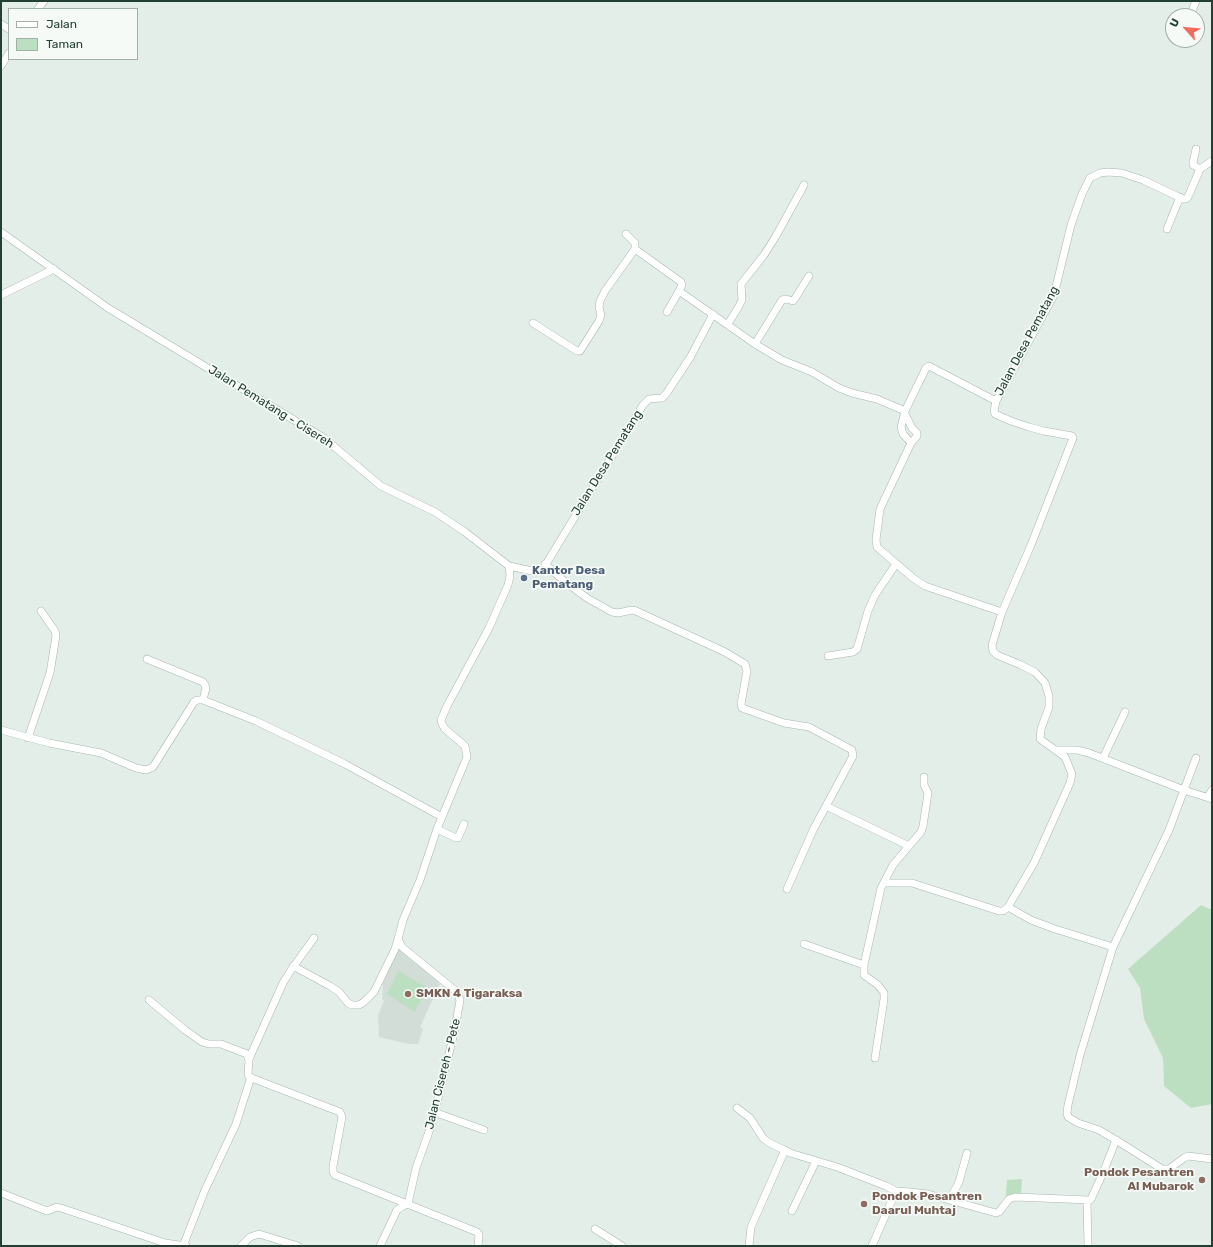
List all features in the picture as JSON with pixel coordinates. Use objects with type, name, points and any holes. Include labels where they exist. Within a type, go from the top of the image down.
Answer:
[{"type":"street","points":[[1,66],[8,55]]},
{"type":"street","points":[[1196,149],[1193,165],[1200,169]]},
{"type":"street","points":[[1167,229],[1180,197],[1186,199],[1188,197],[1200,169],[1212,161]]},
{"type":"street","name":"Jalan Desa Pematang","points":[[905,413],[928,366],[996,401],[1054,295],[1071,225],[1082,194],[1090,178],[1100,173],[1122,173],[1143,180],[1180,197]]},
{"type":"street","points":[[728,324],[742,300],[740,287],[742,282],[764,255],[804,185]]},
{"type":"street","name":"Jalan Pematang - Cisereh","points":[[1,232],[108,308],[324,438],[381,486],[435,512],[465,532],[509,566]]},
{"type":"street","points":[[533,323],[577,351],[580,351],[599,321],[601,315],[599,307],[602,296],[635,249],[635,243],[626,234]]},
{"type":"street","points":[[635,249],[679,280],[682,285],[667,312]]},
{"type":"street","points":[[1,295],[54,269]]},
{"type":"street","points":[[755,344],[782,300],[786,298],[793,301],[808,276]]},
{"type":"street","points":[[679,291],[755,344],[782,360],[812,372],[845,391],[878,399],[905,413],[912,428],[918,433],[911,443],[880,509],[876,540],[877,547],[913,578],[925,586],[1002,612]]},
{"type":"street","name":"Jalan Desa Pematang","points":[[545,564],[643,405],[649,399],[662,398],[666,394],[690,356],[713,314]]},
{"type":"street","points":[[884,883],[912,883],[1003,911],[1008,907],[1034,863],[1072,778],[1067,760],[1056,750],[1042,741],[1040,736],[1049,707],[1049,696],[1045,683],[1035,672],[997,655],[993,651],[993,640],[1002,612],[1034,538],[1073,438],[1072,436],[1030,427],[995,414],[994,411],[996,401]]},
{"type":"street","points":[[905,413],[901,427],[903,434],[911,443]]},
{"type":"street","points":[[293,966],[330,986],[339,992],[348,1003],[352,1005],[359,1005],[374,992],[395,949],[403,920],[420,880],[437,829],[467,757],[465,746],[445,729],[441,720],[489,628],[508,585],[510,576],[509,566],[538,571],[543,569],[545,564],[586,598],[612,612],[618,613],[632,610],[636,611],[741,661],[745,664],[747,671],[741,704],[742,708],[784,723],[809,728],[852,750],[853,756],[814,828],[787,889]]},
{"type":"street","points":[[828,656],[853,652],[857,649],[868,611],[875,596],[896,564]]},
{"type":"street","points":[[28,738],[50,672],[56,636],[55,631],[41,611]]},
{"type":"street","points":[[147,659],[203,682],[206,685],[206,688],[203,700]]},
{"type":"street","points":[[1,730],[66,747],[101,753],[136,768],[146,770],[153,767],[194,702],[197,700],[203,700],[256,721],[345,764],[442,817]]},
{"type":"street","points":[[1103,758],[1125,712]]},
{"type":"street","points":[[1056,750],[1077,750],[1103,758],[1184,790],[1210,798],[1212,790]]},
{"type":"street","points":[[1196,758],[1169,830],[1113,947],[1080,1055],[1067,1114],[1070,1119],[1098,1130],[1162,1169],[1169,1169],[1188,1156],[1212,1159]]},
{"type":"street","points":[[875,1058],[884,993],[878,985],[864,975],[864,965],[879,896],[884,883],[893,865],[921,832],[923,826],[928,793],[924,785],[924,778]]},
{"type":"street","points":[[826,806],[909,846]]},
{"type":"street","points":[[437,829],[458,838],[464,824]]},
{"type":"street","points":[[1008,907],[1031,920],[1113,947]]},
{"type":"street","points":[[314,938],[293,966],[283,983],[249,1059],[248,1074],[251,1077],[340,1112],[342,1117],[333,1166],[333,1172],[335,1175],[477,1232],[479,1235],[478,1246]]},
{"type":"street","name":"Jalan Cisereh - Pete","points":[[398,939],[402,947],[457,992],[460,1005],[429,1133],[416,1168],[408,1204]]},
{"type":"street","points":[[804,944],[864,965]]},
{"type":"street","points":[[149,1000],[202,1042],[229,1046],[246,1053],[249,1059]]},
{"type":"street","points":[[1,1193],[46,1211],[57,1207],[165,1243],[184,1246],[205,1190],[236,1124],[251,1077]]},
{"type":"street","points":[[737,1108],[750,1118],[763,1138],[802,1157],[837,1167],[886,1186],[896,1192],[910,1192],[950,1199],[996,1213],[1009,1199],[1015,1198],[1091,1199],[1116,1140]]},
{"type":"street","points":[[434,1112],[484,1130]]},
{"type":"street","points":[[749,1246],[751,1228],[785,1150]]},
{"type":"street","points":[[950,1199],[961,1175],[967,1153]]},
{"type":"street","points":[[792,1211],[816,1161]]},
{"type":"street","points":[[872,1246],[896,1192]]},
{"type":"street","points":[[1086,1200],[1088,1246]]},
{"type":"street","points":[[380,1246],[397,1210],[408,1204]]},
{"type":"street","points":[[595,1229],[622,1246]]},
{"type":"street","points":[[241,1246],[250,1237],[259,1234],[298,1246]]},
{"type":"shaded area","name":"SMKN 4 Tigaraksa","points":[[397,947],[408,953],[436,978],[440,985],[434,990],[434,997],[420,1027],[423,1029],[418,1044],[409,1044],[379,1037],[378,1015],[384,1001],[382,999],[383,984],[389,963]]},
{"type":"green space","points":[[1201,905],[1212,910],[1212,1104],[1191,1108],[1164,1086],[1163,1058],[1144,1019],[1140,988],[1128,969]]},
{"type":"green space","points":[[398,971],[428,988],[415,1012],[387,994]]},
{"type":"green space","points":[[1022,1179],[1021,1195],[1006,1196],[1007,1180]]},
{"type":"place","name":"Kantor Desa Pematang","points":[[524,578]]},
{"type":"place","name":"SMKN 4 Tigaraksa","points":[[408,994]]},
{"type":"place","name":"Pondok Pesantren Al Mubarok","points":[[1202,1180]]},
{"type":"place","name":"Pondok Pesantren Daarul Muhtaj","points":[[864,1204]]}]
